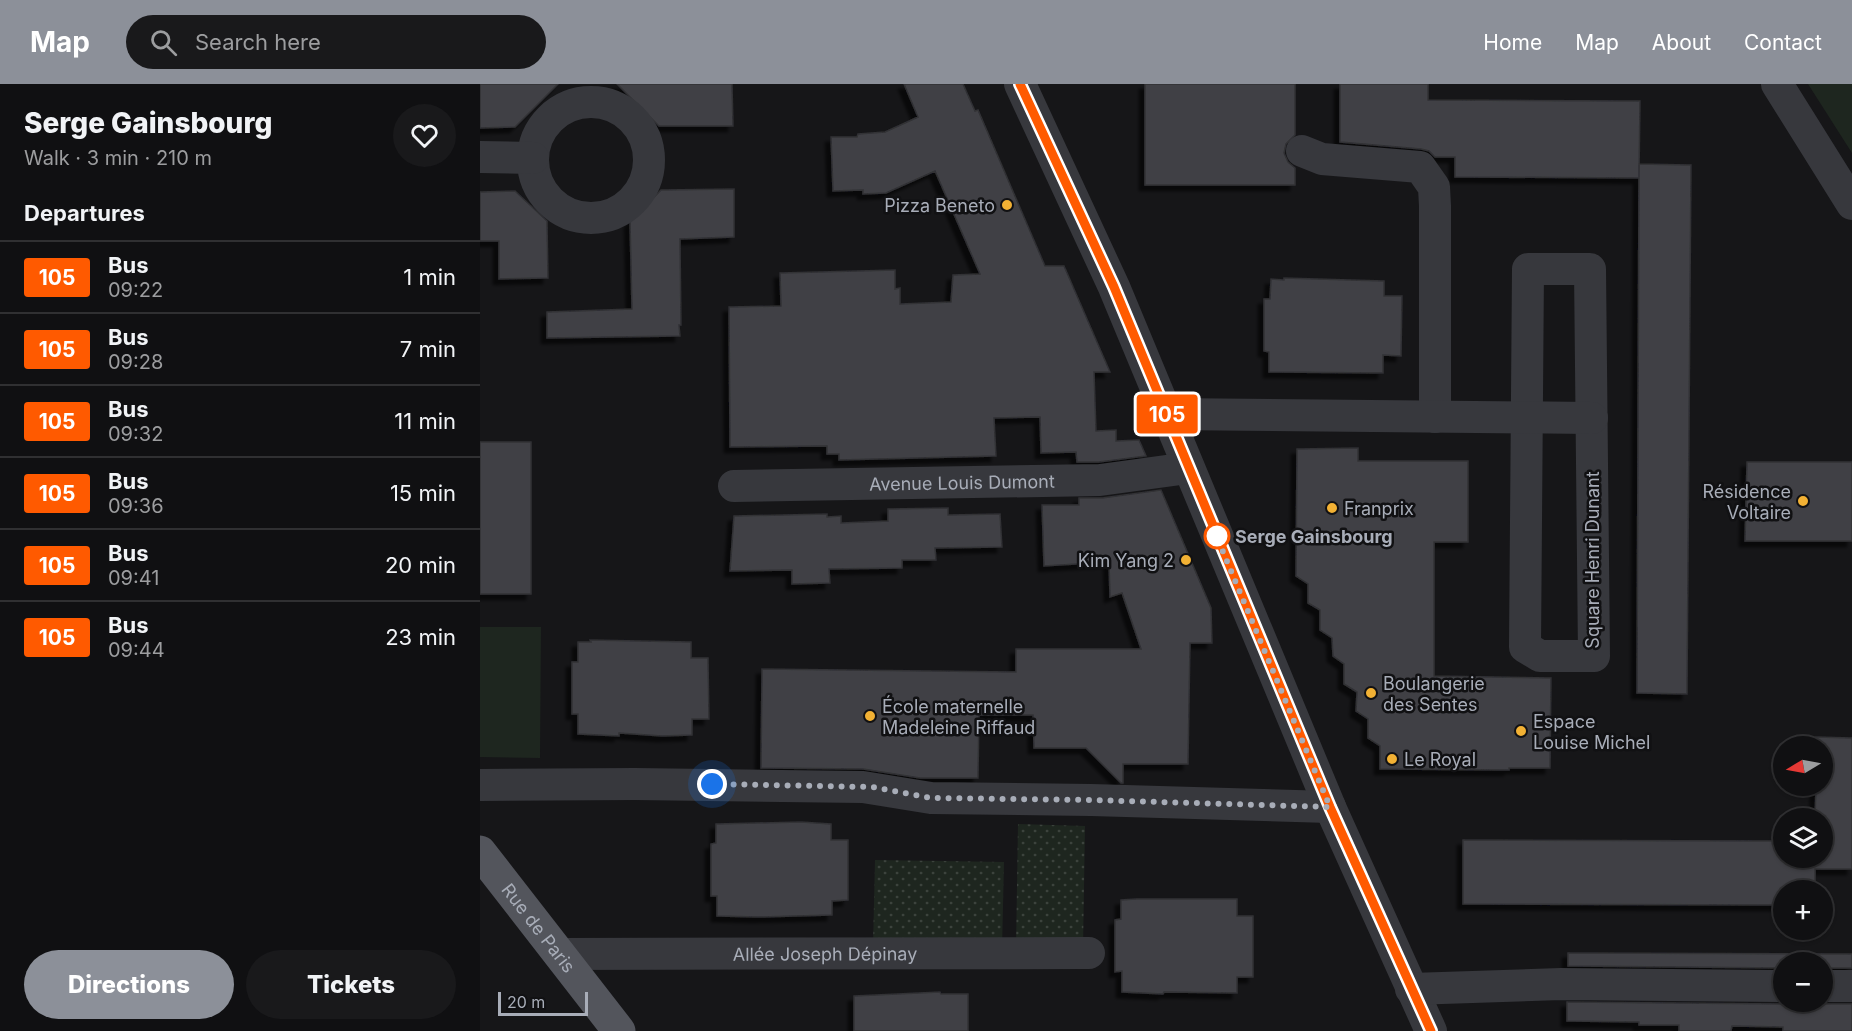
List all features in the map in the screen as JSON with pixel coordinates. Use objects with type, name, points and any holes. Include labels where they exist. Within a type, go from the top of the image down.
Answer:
[{"type":"main road","name":"Rue de Paris","points":[[480,852],[619,1031]]},
{"type":"street","points":[[1020,84],[1114,287],[1330,807],[1431,1031]]},
{"type":"street","points":[[1777,84],[1852,204]]},
{"type":"street","points":[[1302,151],[1322,159],[1420,167],[1434,187],[1436,221],[1435,417]]},
{"type":"street","points":[[480,157],[533,158]]},
{"type":"street","name":"Square Henri Dunant","points":[[1528,268],[1590,269],[1592,418],[1594,656],[1540,656],[1525,647],[1528,268]]},
{"type":"street","points":[[1168,414],[1592,418]]},
{"type":"street","name":"Avenue Louis Dumont","points":[[734,486],[1100,480],[1188,468]]},
{"type":"street","points":[[480,785],[635,783],[863,787],[931,798],[1330,807]]},
{"type":"street","name":"Allée Joseph Dépinay","points":[[559,954],[1089,953]]},
{"type":"street","points":[[1412,989],[1561,984],[1773,986]]},
{"type":"street","points":[[1833,986],[1852,986]]},
{"type":"shaded area","points":[[1808,84],[1852,84],[1852,153]]},
{"type":"shaded area","points":[[480,627],[541,627],[540,758],[480,757]]},
{"type":"shaded area","points":[[1018,824],[1085,826],[1083,948],[1016,948]]},
{"type":"shaded area","points":[[875,860],[1004,862],[1002,949],[873,947]]},
{"type":"building","points":[[480,84],[558,84],[515,127],[480,128]]},
{"type":"building","points":[[617,84],[732,84],[733,126],[659,126]]},
{"type":"building","points":[[904,84],[963,84],[975,111],[978,110],[1045,266],[1064,266],[1110,372],[1094,372],[1096,431],[1116,430],[1116,441],[1139,440],[1146,456],[1099,462],[1077,462],[1076,452],[1041,453],[1040,417],[994,418],[996,456],[839,460],[839,454],[827,454],[827,446],[730,447],[729,307],[781,306],[780,273],[895,270],[895,289],[900,288],[900,304],[951,302],[953,275],[980,274],[935,171],[886,193],[863,194],[863,190],[833,191],[831,137],[857,137],[858,134],[885,132],[918,117]]},
{"type":"building","points":[[1145,84],[1295,84],[1295,135],[1286,144],[1284,153],[1288,162],[1295,168],[1295,185],[1145,185]]},
{"type":"building","points":[[1340,84],[1428,84],[1428,100],[1640,101],[1639,178],[1455,177],[1455,157],[1435,157],[1429,151],[1421,149],[1340,142]]},
{"type":"building","points":[[1639,164],[1691,165],[1687,694],[1637,693]]},
{"type":"building","points":[[734,189],[734,237],[680,239],[680,336],[547,338],[547,312],[632,309],[630,222],[661,190]]},
{"type":"building","points":[[515,191],[547,221],[548,278],[499,279],[499,241],[480,241],[480,192]]},
{"type":"building","points":[[1284,278],[1384,281],[1384,296],[1402,296],[1401,356],[1383,355],[1383,373],[1269,372],[1269,352],[1264,351],[1264,299],[1270,299],[1271,279],[1284,280]]},
{"type":"building","points":[[480,442],[531,442],[531,594],[480,594]]},
{"type":"building","points":[[1358,448],[1358,461],[1468,461],[1468,542],[1434,542],[1434,676],[1551,678],[1550,768],[1380,769],[1380,746],[1368,738],[1368,719],[1356,711],[1357,692],[1344,684],[1344,664],[1333,656],[1332,638],[1320,630],[1320,610],[1308,603],[1308,584],[1296,576],[1297,449]]},
{"type":"building","name":"Résidence Voltaire","points":[[1747,462],[1852,462],[1852,541],[1745,541]]},
{"type":"building","points":[[1161,490],[1211,608],[1212,643],[1190,643],[1188,764],[1123,764],[1123,783],[1121,783],[1086,748],[1034,748],[1033,715],[979,715],[978,778],[920,778],[863,769],[761,768],[762,669],[1016,672],[1016,649],[1141,649],[1122,593],[1110,597],[1109,562],[1044,566],[1042,505],[1079,505],[1079,498],[1102,498]]},
{"type":"building","points":[[948,508],[948,515],[1000,514],[1002,547],[935,548],[936,560],[902,560],[902,568],[829,569],[830,583],[792,584],[792,570],[730,571],[734,516],[827,514],[827,517],[841,516],[841,523],[888,521],[888,509]]},
{"type":"building","points":[[590,640],[691,642],[691,658],[708,658],[709,719],[692,719],[692,735],[578,734],[578,714],[572,714],[572,662],[578,662],[578,642],[591,642]]},
{"type":"building","points":[[1833,737],[1852,738],[1852,869],[1815,869],[1815,880],[1773,880],[1773,905],[1463,904],[1463,840],[1773,841],[1773,868],[1833,868],[1833,808],[1815,808],[1816,796],[1833,796]]},
{"type":"building","points":[[801,822],[831,824],[831,840],[848,840],[848,900],[832,901],[832,915],[717,916],[717,896],[711,896],[711,844],[716,843],[716,824]]},
{"type":"building","points":[[1237,899],[1237,916],[1253,916],[1253,977],[1237,977],[1237,993],[1122,992],[1122,971],[1115,972],[1115,920],[1121,919],[1121,900]]},
{"type":"building","points":[[1568,953],[1773,954],[1773,968],[1568,966]]},
{"type":"building","points":[[1833,954],[1852,954],[1852,968],[1833,968]]},
{"type":"building","points":[[940,992],[941,994],[968,994],[968,1031],[854,1031],[854,996]]},
{"type":"building","points":[[1567,1002],[1773,1004],[1773,1012],[1833,1012],[1833,1004],[1852,1004],[1852,1031],[1783,1031],[1783,1027],[1732,1026],[1731,1031],[1679,1031],[1679,1025],[1567,1021]]},
{"type":"bus line","name":"105","points":[[1020,84],[1114,287],[1330,807],[1431,1031]]},
{"type":"place","name":"Pizza Beneto","points":[[1007,205]]},
{"type":"place","name":"Résidence Voltaire","points":[[1803,501]]},
{"type":"place","name":"Franprix","points":[[1332,508]]},
{"type":"place","name":"Serge Gainsbourg","points":[[1217,536]]},
{"type":"place","name":"Kim Yang 2","points":[[1186,560]]},
{"type":"place","name":"Boulangerie des Sentes","points":[[1371,693]]},
{"type":"place","name":"École maternelle Madeleine Riffaud","points":[[870,716]]},
{"type":"place","name":"Espace Louise Michel","points":[[1521,731]]},
{"type":"place","name":"Le Royal","points":[[1392,759]]},
{"type":"route","points":[[712,784],[872,787],[931,798],[1330,807],[1213,528],[1217,536]]}]
